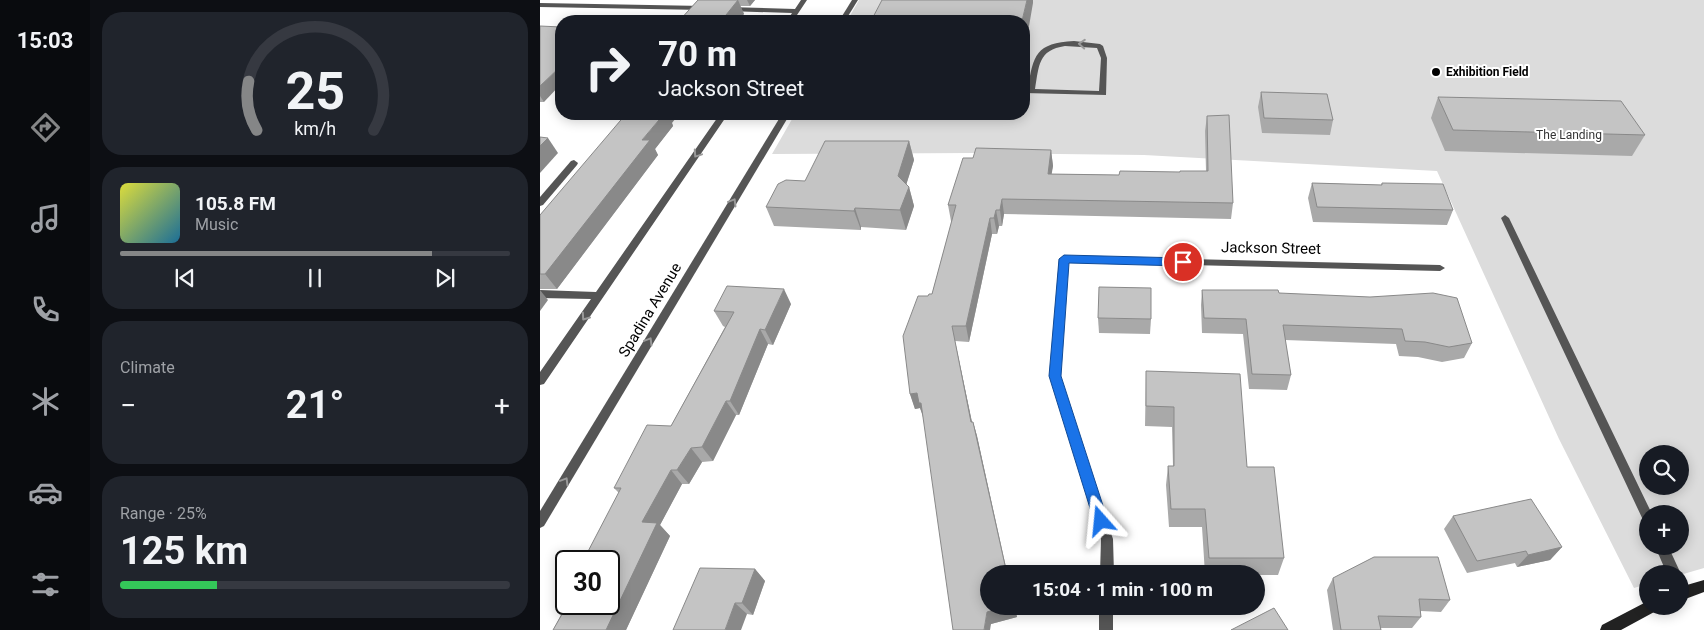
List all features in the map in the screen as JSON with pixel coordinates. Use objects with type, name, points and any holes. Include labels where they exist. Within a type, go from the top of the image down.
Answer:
[{"type":"street","points":[[794,15],[804,0]]},
{"type":"street","points":[[845,15],[854,0]]},
{"type":"street","points":[[540,5],[574,2],[797,11]]},
{"type":"street","points":[[1030,82],[1037,60],[1044,50],[1058,44],[1081,43],[1100,46],[1104,58],[1103,93],[1030,91]]},
{"type":"street","points":[[540,381],[720,120]]},
{"type":"street","name":"Spadina Avenue","points":[[540,522],[782,120]]},
{"type":"street","points":[[540,203],[574,162]]},
{"type":"street","points":[[1505,218],[1642,505]]},
{"type":"street","name":"Jackson Street","points":[[1107,565],[1107,539],[1055,376],[1064,259],[1440,268]]},
{"type":"street","points":[[540,294],[600,296]]},
{"type":"street","points":[[1689,589],[1704,586]]},
{"type":"street","points":[[1607,630],[1639,613]]},
{"type":"street","points":[[1106,615],[1106,630]]},
{"type":"green space","name":"The Landing","points":[[859,0],[1704,0],[1704,568],[1689,572],[1689,565],[1639,565],[1639,586],[1634,588],[1559,439],[1437,171],[1144,155],[974,153],[772,154],[792,120],[1030,120],[1030,15],[850,15]]},
{"type":"building","points":[[698,0],[738,0],[726,15],[684,15]]},
{"type":"building","points":[[882,0],[1027,0],[1023,15],[874,15]]},
{"type":"building","points":[[540,26],[555,27],[555,72],[540,86]]},
{"type":"building","points":[[1261,92],[1327,94],[1333,120],[1264,118]]},
{"type":"building","points":[[1438,97],[1621,101],[1645,135],[1453,130]]},
{"type":"building","points":[[1229,115],[1233,203],[1002,199],[1000,210],[996,210],[994,218],[990,218],[966,326],[952,326],[971,422],[973,422],[1005,565],[980,565],[980,615],[986,615],[984,630],[953,630],[921,403],[919,403],[917,393],[910,394],[903,336],[918,296],[932,294],[956,205],[948,205],[963,158],[973,158],[976,148],[1051,150],[1048,174],[1119,175],[1120,171],[1208,171],[1207,116]]},
{"type":"building","points":[[621,120],[659,120],[642,140],[650,140],[545,274],[540,274],[540,215]]},
{"type":"building","points":[[540,137],[548,138],[540,146]]},
{"type":"building","points":[[825,141],[909,141],[898,176],[909,187],[900,210],[855,208],[854,211],[766,207],[778,184],[786,180],[805,181]]},
{"type":"building","points":[[1312,183],[1443,184],[1453,210],[1317,207]]},
{"type":"building","points":[[727,286],[784,289],[765,330],[760,329],[730,401],[726,401],[702,447],[691,448],[677,470],[671,470],[642,522],[657,523],[620,601],[620,550],[589,550],[621,488],[614,488],[647,425],[671,426],[734,312],[714,311]]},
{"type":"building","points":[[1099,287],[1151,288],[1151,319],[1098,318]]},
{"type":"building","points":[[1202,290],[1278,290],[1279,293],[1370,297],[1433,293],[1457,298],[1472,343],[1449,347],[1425,342],[1405,341],[1402,329],[1283,325],[1291,375],[1252,374],[1246,319],[1204,318]]},
{"type":"building","points":[[1146,371],[1240,374],[1247,467],[1274,467],[1284,558],[1209,558],[1205,509],[1171,509],[1168,466],[1174,466],[1174,407],[1146,406]]},
{"type":"building","points":[[1531,499],[1562,547],[1528,555],[1526,551],[1477,561],[1453,516]]},
{"type":"building","points":[[1374,557],[1438,557],[1450,600],[1419,599],[1421,617],[1378,616],[1381,630],[1341,630],[1333,578]]},
{"type":"building","points":[[700,568],[755,569],[742,603],[735,603],[725,630],[673,630]]},
{"type":"building","points":[[1274,608],[1288,630],[1231,630],[1260,615],[1265,615],[1265,613]]},
{"type":"building","points":[[562,615],[613,615],[606,630],[553,630]]},
{"type":"place","name":"Exhibition Field","points":[[1436,72]]},
{"type":"route","points":[[1101,521],[1055,376],[1064,259],[1183,262]]}]
